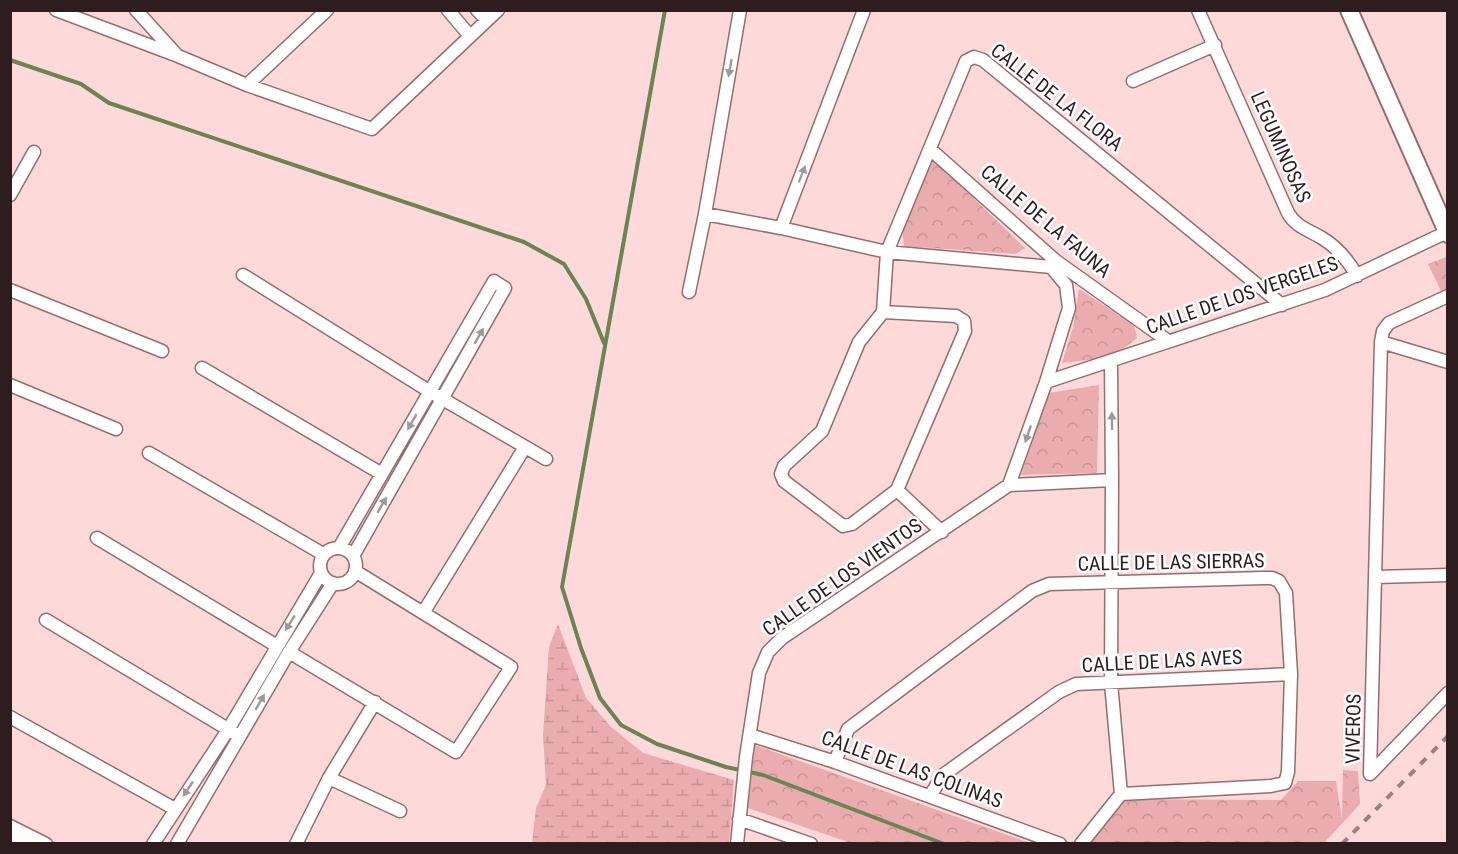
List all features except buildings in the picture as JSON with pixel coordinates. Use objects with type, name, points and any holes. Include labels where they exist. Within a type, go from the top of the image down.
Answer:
[{"type":"street","points":[[56,10],[247,85],[372,129],[498,10]]},
{"type":"street","points":[[136,10],[178,56]]},
{"type":"street","points":[[247,85],[327,10]]},
{"type":"street","points":[[448,10],[470,36]]},
{"type":"street","points":[[477,10],[487,20]]},
{"type":"street","points":[[689,292],[705,214],[740,10]]},
{"type":"street","points":[[781,228],[864,10]]},
{"type":"street","name":"LEGUMINOSAS","points":[[1198,10],[1293,222],[1332,245],[1349,262],[1357,276]]},
{"type":"street","points":[[1348,10],[1447,233]]},
{"type":"street","points":[[1133,81],[1215,45]]},
{"type":"street","name":"CALLE DE LA FLORA","points":[[883,312],[887,252],[966,61],[974,57],[983,60],[1282,304]]},
{"type":"street","name":"CALLE DE LA FAUNA","points":[[930,148],[1054,264],[1168,341]]},
{"type":"street","points":[[10,195],[34,152]]},
{"type":"street","points":[[705,214],[781,228],[887,252],[1054,264],[1066,285],[1069,308],[1010,485],[1112,480]]},
{"type":"street","name":"CALLE DE LOS VERGELES","points":[[1046,382],[1325,290],[1447,233]]},
{"type":"street","points":[[243,275],[429,391],[546,459]]},
{"type":"street","points":[[339,548],[494,281],[505,288],[353,556]]},
{"type":"street","points":[[10,290],[162,351]]},
{"type":"street","points":[[1448,296],[1389,323],[1383,331],[1381,342],[1448,362]]},
{"type":"street","points":[[883,312],[956,316],[964,321],[965,331],[897,490],[852,524],[843,526],[784,481],[781,474],[784,466],[822,431],[859,342],[883,312]]},
{"type":"street","name":"VIVEROS","points":[[1381,342],[1370,774],[1448,693]]},
{"type":"street","points":[[1081,843],[1121,794],[1110,683],[1111,362]]},
{"type":"street","points":[[202,368],[382,474]]},
{"type":"street","points":[[10,385],[116,429]]},
{"type":"street","points":[[423,613],[525,447]]},
{"type":"street","points":[[149,453],[323,554]]},
{"type":"street","name":"CALLE DE LOS VIENTOS","points":[[737,843],[746,758],[759,673],[768,652],[782,638],[1010,485]]},
{"type":"street","points":[[897,490],[942,532]]},
{"type":"street","points":[[97,538],[276,646]]},
{"type":"street","points":[[153,843],[228,730],[321,573],[320,560],[323,554],[328,550],[339,548],[347,550],[353,556],[355,571],[348,580],[338,584],[333,583],[321,573]]},
{"type":"street","points":[[289,652],[456,752],[511,667],[355,571]]},
{"type":"street","points":[[1376,577],[1448,575]]},
{"type":"street","name":"CALLE DE LAS SIERRAS","points":[[835,762],[848,729],[1032,591],[1049,584],[1264,578],[1279,581],[1286,593],[1291,674],[1288,772],[1285,783],[1271,786],[1121,794]]},
{"type":"street","points":[[177,843],[289,652],[333,583]]},
{"type":"street","points":[[46,621],[240,736]]},
{"type":"street","name":"CALLE DE LAS AVES","points":[[930,796],[943,776],[1059,692],[1076,684],[1291,674]]},
{"type":"street","points":[[296,843],[329,778],[375,702]]},
{"type":"street","points":[[10,717],[175,809]]},
{"type":"street","name":"CALLE DE LAS COLINAS","points":[[750,735],[835,762],[1060,843]]},
{"type":"street","points":[[329,778],[400,811]]},
{"type":"street","points":[[739,819],[811,843]]},
{"type":"street","points":[[10,826],[46,843]]},
{"type":"street","points":[[10,837],[25,843]]},
{"type":"green space","points":[[933,159],[1025,248],[1015,254],[904,246],[902,230]]},
{"type":"green space","points":[[1446,257],[1447,290],[1442,293],[1428,264]]},
{"type":"green space","points":[[1079,289],[1134,325],[1137,338],[1113,357],[1062,363],[1073,327]]},
{"type":"green space","points":[[1099,385],[1097,473],[1021,475],[1049,393]]},
{"type":"green space","points":[[558,624],[586,698],[611,727],[643,753],[734,780],[729,843],[532,843],[536,808],[546,785],[543,735],[549,647]]},
{"type":"green space","points":[[755,745],[1030,843],[851,843],[748,808]]},
{"type":"green space","points":[[1343,770],[1358,771],[1360,804],[1324,843],[1089,844],[1124,799],[1281,800],[1298,781],[1336,781],[1342,819]]},
{"type":"waterway","points":[[665,10],[562,587],[581,648],[600,698],[621,725],[657,744],[726,767],[763,775],[944,844]]},
{"type":"waterway","points":[[10,60],[81,84],[109,103],[524,242],[564,264],[586,299],[604,343]]},
{"type":"railway","points":[[1342,844],[1448,736]]}]
